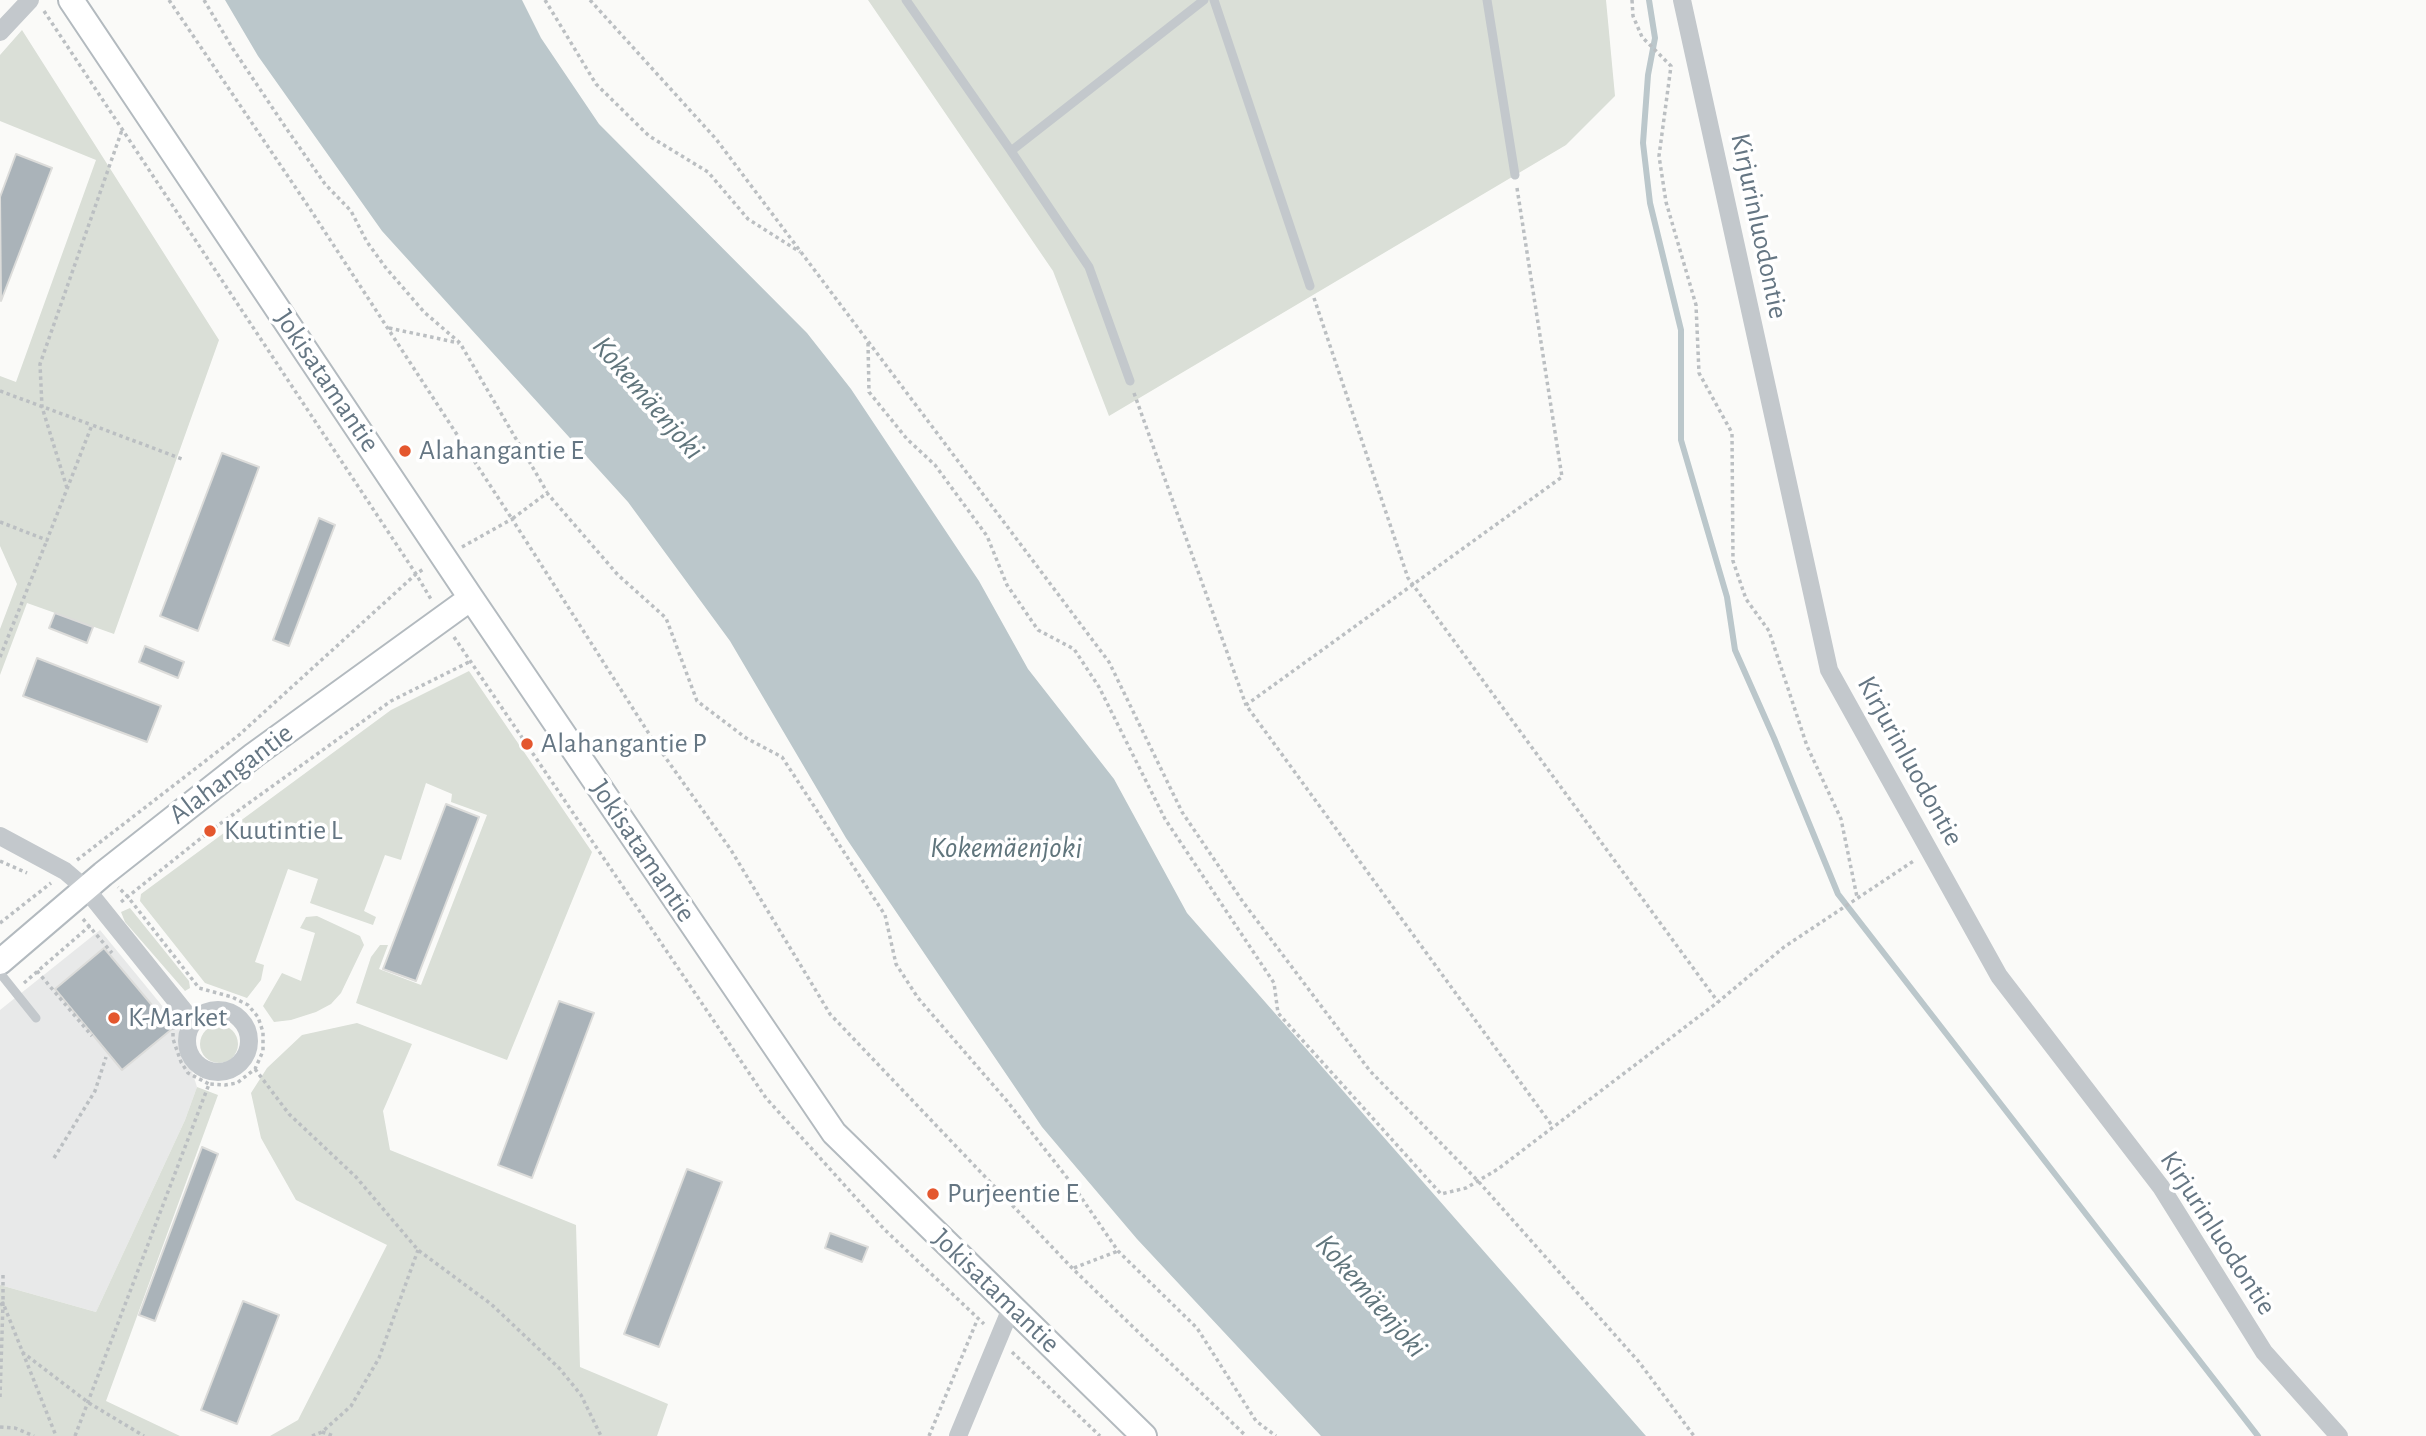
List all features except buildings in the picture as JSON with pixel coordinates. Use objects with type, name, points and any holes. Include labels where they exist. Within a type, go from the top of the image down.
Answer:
[{"type":"street","points":[[0,32],[30,0]]},
{"type":"street","name":"Jokisatamantie","points":[[71,0],[124,75],[471,598],[834,1133],[1144,1436]]},
{"type":"street","name":"Kirjurinluodontie","points":[[1682,0],[1829,670],[1998,976],[2161,1187],[2264,1352],[2339,1436]]},
{"type":"street","name":"Alahangantie","points":[[0,962],[78,895],[254,755],[471,598]]},
{"type":"street","points":[[0,836],[65,871],[78,895],[104,914],[193,1022]]},
{"type":"street","points":[[958,1436],[1012,1307]]},
{"type":"lane","points":[[906,0],[1089,267],[1130,381]]},
{"type":"lane","points":[[1011,151],[1203,0]]},
{"type":"lane","points":[[1214,0],[1310,286]]},
{"type":"lane","points":[[1487,0],[1515,175]]},
{"type":"lane","points":[[0,973],[36,1018]]},
{"type":"path","points":[[169,0],[389,328],[653,740],[731,850],[831,1014],[1073,1269],[1246,1436]]},
{"type":"path","points":[[204,0],[286,128],[325,184],[351,211],[367,242],[386,268],[424,312],[460,343],[547,493],[618,575],[666,618],[697,701],[746,738],[782,757],[885,915],[896,964],[918,998],[1007,1101],[1072,1184],[1118,1251],[1197,1328],[1256,1421],[1276,1436]]},
{"type":"path","points":[[545,0],[596,84],[649,136],[708,172],[748,219],[803,254]]},
{"type":"path","points":[[590,0],[716,139],[1109,663],[1182,811],[1243,902],[1370,1071],[1478,1181],[1639,1362],[1694,1436]]},
{"type":"path","points":[[1632,0],[1633,16],[1642,37],[1671,66],[1659,156],[1666,202],[1696,305],[1699,373],[1732,433],[1733,561],[1746,599],[1769,631],[1807,746],[1841,819],[1857,897]]},
{"type":"path","points":[[67,488],[42,407],[40,364],[122,130]]},
{"type":"path","points":[[1246,705],[1562,477],[1515,175]]},
{"type":"path","points":[[1310,286],[1408,578],[1718,1002]]},
{"type":"path","points":[[389,328],[460,343]]},
{"type":"path","points":[[868,341],[869,392],[907,439],[935,465],[987,536],[1007,584],[1038,630],[1074,649],[1100,687],[1165,819],[1273,983],[1278,1013],[1441,1194],[1466,1188],[1498,1170],[1718,1002],[1784,947],[1929,850]]},
{"type":"path","points":[[1130,381],[1246,705],[1553,1128]]},
{"type":"path","points":[[0,391],[182,459]]},
{"type":"path","points":[[0,657],[92,425]]},
{"type":"path","points":[[444,557],[512,519],[547,493]]},
{"type":"path","points":[[0,522],[47,540]]},
{"type":"path","points":[[0,923],[83,855],[239,735],[416,574]]},
{"type":"path","points":[[15,990],[104,914],[209,831],[391,701],[471,661]]},
{"type":"path","points":[[0,860],[50,884]]},
{"type":"path","points":[[78,895],[89,927],[114,956]]},
{"type":"path","points":[[128,897],[199,988],[232,996],[248,1005],[258,1017],[263,1032],[263,1051],[255,1069],[237,1083],[209,1084],[188,1073],[181,1062],[173,1040],[173,1024]]},
{"type":"path","points":[[37,971],[92,1036]]},
{"type":"path","points":[[54,1157],[95,1091],[106,1057]]},
{"type":"path","points":[[255,1069],[289,1114],[356,1177],[418,1250],[491,1304],[560,1369],[581,1395],[601,1436]]},
{"type":"path","points":[[75,1436],[209,1084]]},
{"type":"path","points":[[312,1436],[323,1432],[351,1406],[379,1358],[418,1250]]},
{"type":"path","points":[[1073,1269],[1118,1251]]},
{"type":"path","points":[[0,1397],[3,1272]]},
{"type":"path","points":[[1,1304],[55,1436]]},
{"type":"path","points":[[929,1436],[978,1318]]},
{"type":"path","points":[[20,1351],[89,1403],[144,1436]]},
{"type":"path","points":[[0,1427],[15,1428],[34,1436]]},
{"type":"path","points":[[323,1432],[334,1436]]},
{"type":"shaded area","points":[[868,0],[1606,0],[1615,96],[1566,145],[1109,416],[1053,271]]},
{"type":"shaded area","points":[[22,30],[219,340],[114,634],[27,603],[0,675],[0,629],[17,584],[0,546],[0,376],[16,382],[96,160],[0,121],[0,55]]},
{"type":"shaded area","points":[[469,671],[592,852],[507,1060],[356,1003],[371,957],[380,945],[388,945],[379,969],[421,985],[487,815],[451,802],[452,794],[426,783],[401,860],[385,855],[364,911],[376,917],[373,925],[310,903],[318,879],[288,869],[255,962],[264,965],[261,980],[247,998],[205,983],[140,901],[141,894],[391,710]]},
{"type":"shaded area","points":[[130,908],[189,981],[190,988],[185,991],[125,922],[121,912]]},
{"type":"shaded area","points":[[317,916],[360,936],[364,945],[341,993],[331,1004],[291,1020],[274,1022],[263,1006],[282,973],[301,981],[315,933],[300,928],[306,917]]},
{"type":"shaded area","points":[[100,930],[177,1024],[197,1087],[185,1120],[96,1312],[0,1285],[0,1010]]},
{"type":"shaded area","points":[[357,1023],[412,1044],[383,1111],[390,1150],[576,1225],[580,1367],[668,1404],[657,1436],[270,1436],[298,1420],[387,1245],[296,1200],[261,1138],[251,1093],[267,1068],[302,1035]]},
{"type":"shaded area","points":[[219,1025],[233,1030],[238,1044],[233,1058],[219,1063],[205,1058],[200,1044],[205,1030]]},
{"type":"shaded area","points":[[197,1087],[218,1095],[106,1401],[180,1436],[0,1436],[0,1285],[96,1312],[185,1120]]},
{"type":"water","name":"Kokemäenjoki","points":[[225,0],[522,0],[541,38],[599,124],[807,333],[851,389],[979,581],[1028,669],[1114,779],[1187,913],[1646,1436],[1321,1436],[1137,1239],[1042,1127],[846,838],[730,641],[628,502],[382,231],[258,56]]},
{"type":"waterway","points":[[1649,0],[1655,38],[1648,75],[1643,143],[1650,203],[1681,330],[1681,440],[1727,597],[1735,650],[1838,894],[2258,1436]]},
{"type":"place","name":"Alahangantie E","points":[[405,451]]},
{"type":"place","name":"Alahangantie P","points":[[527,744]]},
{"type":"place","name":"Kuutintie L","points":[[210,831]]},
{"type":"place","name":"K-Market","points":[[114,1018]]},
{"type":"place","name":"Purjeentie E","points":[[933,1194]]}]
